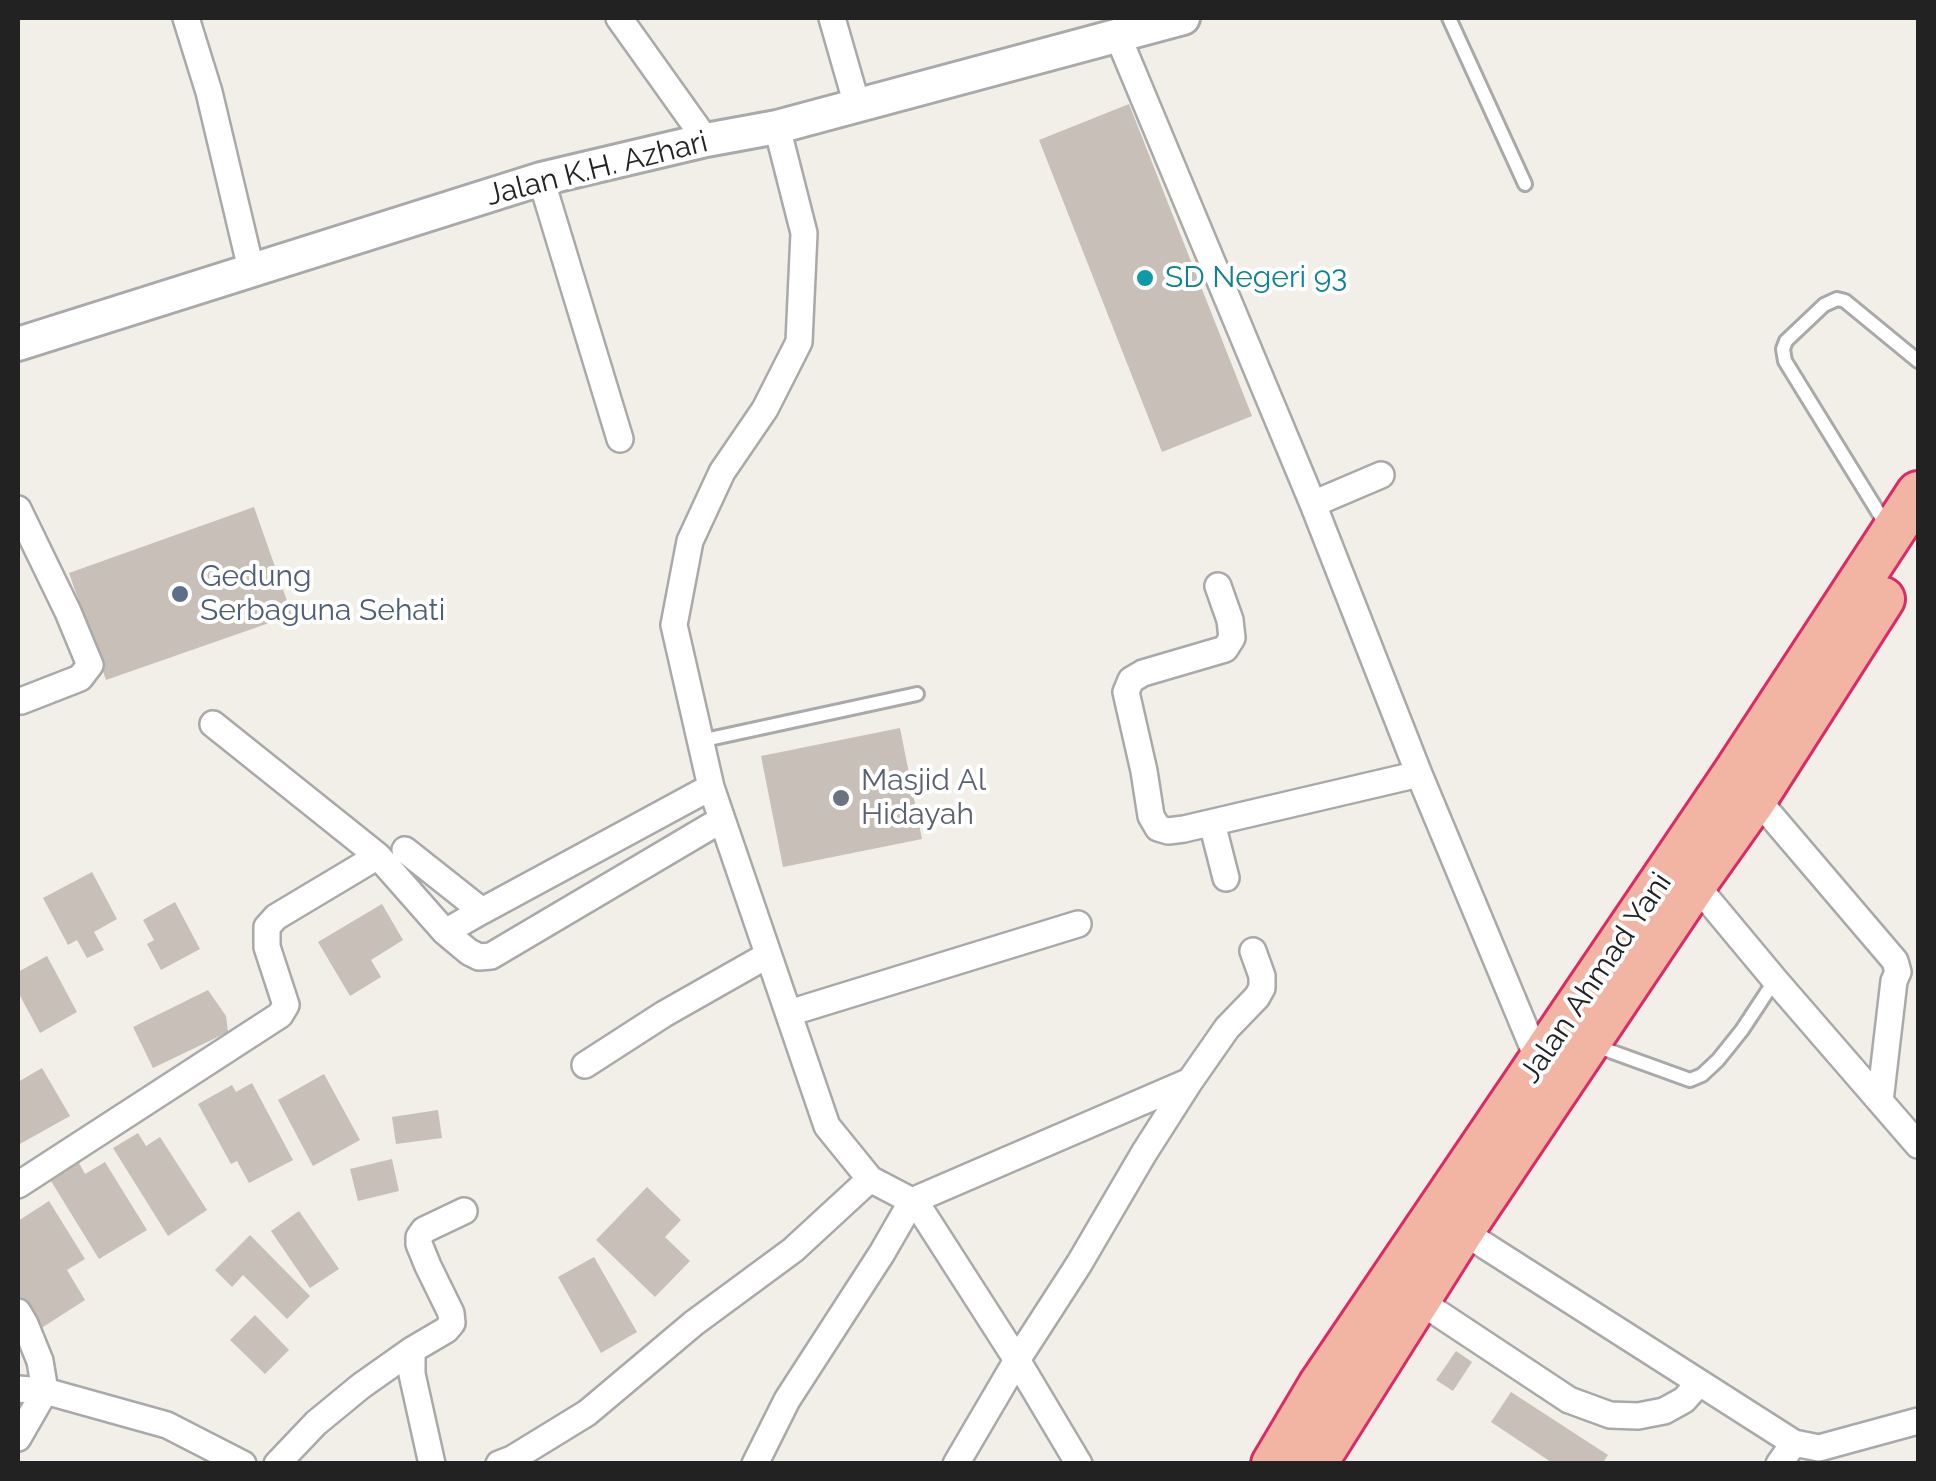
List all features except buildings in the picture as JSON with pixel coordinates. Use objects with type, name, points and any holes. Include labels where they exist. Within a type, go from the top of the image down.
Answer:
[{"type":"highway","name":"Jalan Ahmad Yani","points":[[1315,1464],[1462,1231],[1756,798],[1905,539],[1918,492]]},
{"type":"highway","name":"Jalan Ahmad Yani","points":[[1273,1464],[1320,1386],[1734,774],[1905,539]]},
{"type":"street","points":[[186,18],[251,269]]},
{"type":"street","points":[[619,18],[706,140]]},
{"type":"street","points":[[832,18],[858,105]]},
{"type":"street","name":"Jalan K.H. Azhari","points":[[18,344],[541,180],[706,140],[776,128],[1183,18]]},
{"type":"street","points":[[1117,34],[1539,1062]]},
{"type":"street","points":[[776,128],[804,233],[798,342],[765,408],[722,472],[690,541],[674,625],[700,741],[721,820],[828,1126],[870,1179],[912,1202],[924,1215],[1079,1464]]},
{"type":"street","points":[[541,180],[620,438]]},
{"type":"street","points":[[1313,504],[1381,474]]},
{"type":"street","points":[[18,509],[90,665],[80,678],[21,701]]},
{"type":"street","points":[[1218,586],[1230,620],[1232,638],[1225,648],[1143,674],[1131,680],[1126,692],[1152,816],[1158,828],[1168,831],[1212,822],[1419,774]]},
{"type":"street","points":[[213,724],[378,856],[444,932],[479,957],[490,956],[721,820]]},
{"type":"street","points":[[444,932],[711,787]]},
{"type":"street","points":[[1756,798],[1895,961],[1898,972],[1880,1101]]},
{"type":"street","points":[[1212,822],[1226,878]]},
{"type":"street","points":[[405,850],[482,912]]},
{"type":"street","points":[[18,1185],[280,1016],[286,1005],[267,947],[267,927],[276,917],[378,856]]},
{"type":"street","points":[[1696,884],[1918,1145]]},
{"type":"street","points":[[789,1013],[1078,924]]},
{"type":"street","points":[[956,1464],[1190,1081],[1227,1028],[1257,997],[1262,976],[1253,952]]},
{"type":"street","points":[[585,1065],[664,1014],[768,955]]},
{"type":"street","points":[[756,1464],[788,1400],[912,1202],[1190,1081]]},
{"type":"street","points":[[499,1464],[587,1414],[694,1323],[792,1250],[870,1179]]},
{"type":"street","points":[[277,1464],[316,1423],[361,1386],[452,1323],[419,1236],[464,1211]]},
{"type":"street","points":[[1462,1231],[1699,1383],[1797,1452],[1842,1464]]},
{"type":"street","points":[[1418,1300],[1570,1400],[1610,1415],[1638,1416],[1664,1410],[1684,1400],[1699,1383]]},
{"type":"street","points":[[18,1312],[40,1362],[45,1391],[18,1438]]},
{"type":"street","points":[[412,1350],[412,1374],[432,1464]]},
{"type":"street","points":[[18,1389],[45,1391],[167,1425],[243,1464]]},
{"type":"street","points":[[1797,1452],[1918,1422]]},
{"type":"lane","points":[[1449,18],[1525,184]]},
{"type":"lane","points":[[1905,539],[1785,361],[1783,349],[1786,341],[1824,305],[1837,299],[1845,301],[1918,362]]},
{"type":"lane","points":[[700,741],[917,694]]},
{"type":"lane","points":[[1588,1044],[1690,1080],[1718,1060],[1775,980]]},
{"type":"place","name":"SD Negeri 93","points":[[1145,278]]},
{"type":"place","name":"Gedung Serbaguna Sehati","points":[[180,594]]},
{"type":"place","name":"Masjid Al Hidayah","points":[[841,798]]}]
